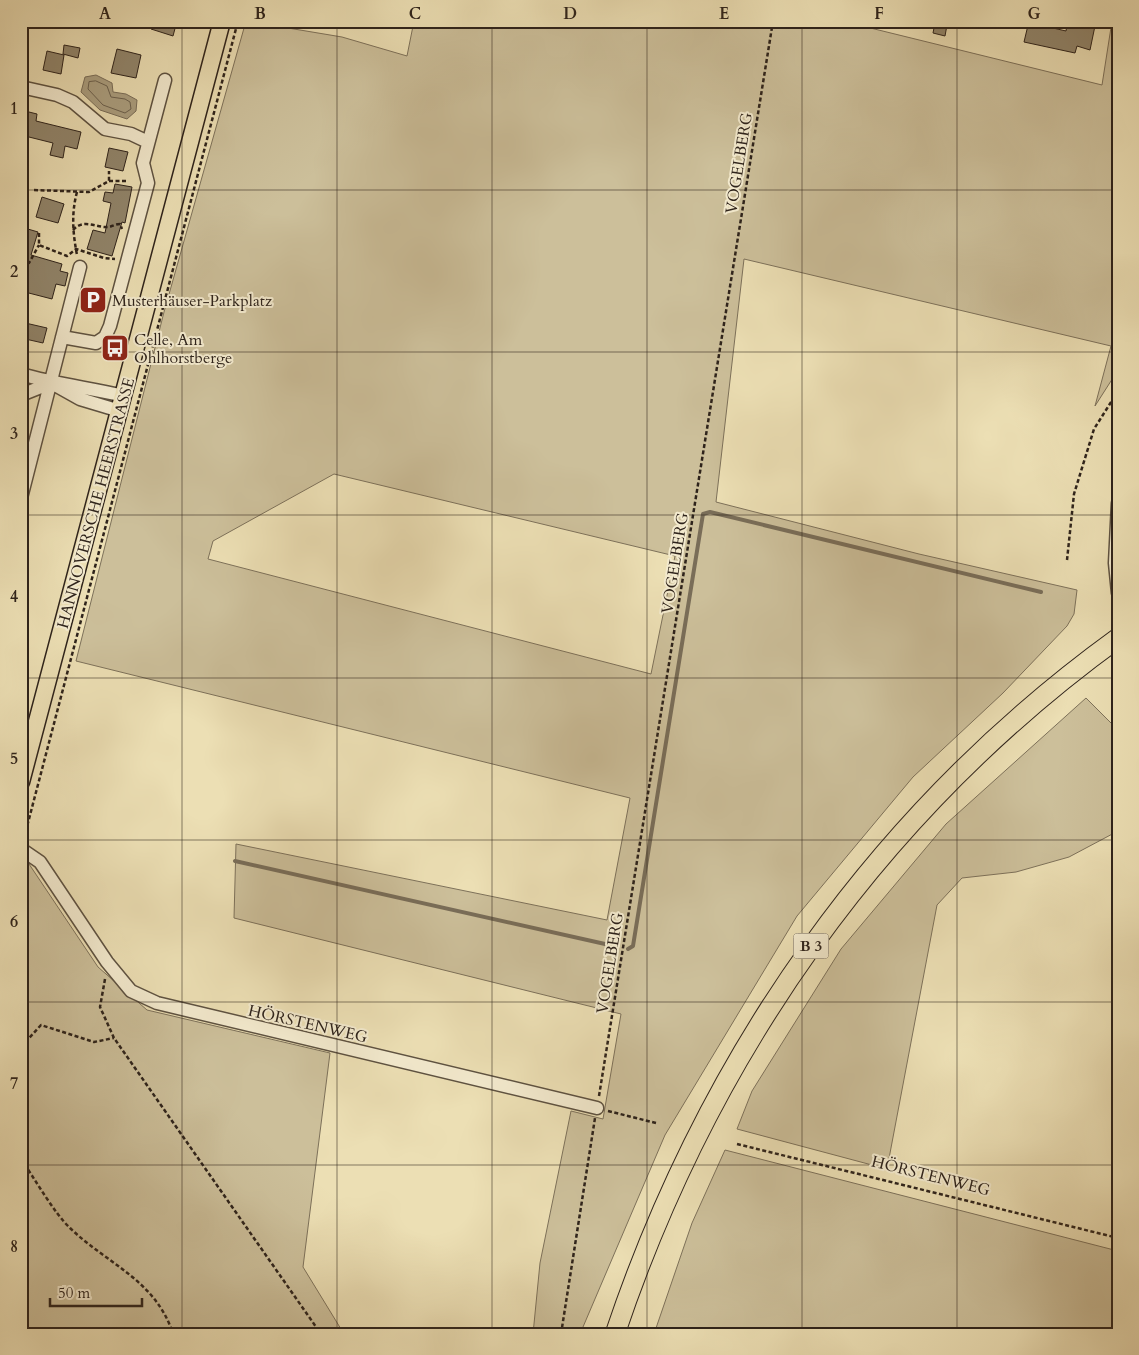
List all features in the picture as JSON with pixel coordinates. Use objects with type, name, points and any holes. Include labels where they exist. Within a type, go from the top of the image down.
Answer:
[{"type":"highway","name":"B 3","points":[[615,1334],[631,1286],[690,1148],[746,1045],[818,936],[896,839],[961,770],[1039,699],[1118,638]]},
{"type":"main road","name":"HANNOVERSCHE HEERSTRASSE","points":[[21,782],[222,21]]},
{"type":"street","points":[[62,337],[96,342],[106,337],[148,183],[143,163],[165,80]]},
{"type":"street","points":[[21,87],[73,102],[105,129],[130,134],[148,142]]},
{"type":"street","points":[[21,498],[80,267]]},
{"type":"street","points":[[21,374],[51,382],[85,386],[122,404]]},
{"type":"street","points":[[21,392],[26,393],[51,382]]},
{"type":"street","points":[[1118,503],[1115,563],[1118,592]]},
{"type":"street","name":"HÖRSTENWEG","points":[[21,848],[40,862],[107,962],[131,991],[157,1003],[597,1108]]},
{"type":"path","points":[[21,848],[238,21]]},
{"type":"path","name":"VOGELBERG","points":[[561,1334],[773,21]]},
{"type":"path","points":[[109,171],[109,181]]},
{"type":"path","points":[[34,190],[89,192],[109,181],[127,181]]},
{"type":"path","points":[[77,192],[73,205],[73,230],[80,267]]},
{"type":"path","points":[[73,230],[77,226],[90,224],[108,227],[120,224],[121,237]]},
{"type":"path","points":[[21,261],[28,263],[32,260],[39,245],[39,233]]},
{"type":"path","points":[[39,245],[67,256],[76,249]]},
{"type":"path","points":[[76,249],[113,260],[118,251]]},
{"type":"path","points":[[1066,560],[1074,494],[1094,428],[1118,391]]},
{"type":"path","points":[[107,962],[100,1007],[114,1038],[320,1334]]},
{"type":"path","points":[[21,1047],[41,1025],[94,1042],[114,1038]]},
{"type":"path","points":[[597,1108],[656,1123]]},
{"type":"path","name":"HÖRSTENWEG","points":[[737,1144],[1118,1238]]},
{"type":"path","points":[[21,1160],[70,1228],[133,1277],[158,1300],[173,1334]]},
{"type":"shaded area","points":[[246,21],[342,37],[407,56],[414,21],[842,21],[1102,85],[1112,21],[1118,21],[1118,370],[1095,406],[1111,346],[744,259],[716,502],[919,554],[1077,590],[1074,614],[1067,626],[1003,693],[913,777],[797,916],[665,1135],[580,1334],[533,1334],[540,1263],[571,1111],[603,1119],[621,1014],[234,918],[236,844],[607,920],[630,798],[76,661],[164,312]],"holes":[[[334,474],[675,556],[651,674],[208,559],[213,541]]]},
{"type":"shaded area","points":[[1086,698],[1118,730],[1118,831],[1069,857],[1016,872],[962,878],[937,905],[887,1169],[737,1129],[752,1091],[841,949],[946,824]]},
{"type":"shaded area","points":[[27,861],[98,967],[147,1010],[330,1053],[303,1267],[344,1334],[21,1334],[21,884]]},
{"type":"shaded area","points":[[725,1150],[1118,1251],[1118,1334],[654,1334],[692,1223]]},
{"type":"water","points":[[96,75],[112,83],[113,92],[126,94],[137,100],[136,111],[127,119],[100,110],[81,92],[85,77]]},
{"type":"building","points":[[153,21],[177,21],[173,36],[151,29]]},
{"type":"building","points":[[1029,21],[1041,21],[1040,25],[1066,31],[1067,25],[1077,28],[1079,21],[1096,21],[1090,50],[1077,46],[1075,53],[1024,42]]},
{"type":"building","points":[[935,23],[947,25],[945,36],[933,33]]},
{"type":"building","points":[[64,45],[80,48],[78,58],[63,54]]},
{"type":"building","points":[[117,49],[141,55],[136,78],[111,73]]},
{"type":"building","points":[[47,51],[64,55],[61,74],[43,70]]},
{"type":"building","points":[[21,110],[37,114],[36,121],[81,132],[77,149],[65,146],[63,158],[50,155],[53,143],[21,135]]},
{"type":"building","points":[[109,148],[128,152],[123,171],[105,167]]},
{"type":"building","points":[[115,184],[132,187],[125,223],[122,222],[112,256],[87,249],[93,230],[105,233],[111,203],[103,201],[105,192],[113,193]]},
{"type":"building","points":[[42,197],[64,204],[58,223],[36,217]]},
{"type":"building","points":[[21,227],[38,232],[31,255],[62,264],[60,271],[68,273],[65,286],[56,284],[52,299],[21,291]]},
{"type":"building","points":[[21,322],[47,328],[43,343],[21,338]]},
{"type":"waterway","points":[[628,949],[633,946],[703,514],[710,512],[1041,592]]},
{"type":"waterway","points":[[235,861],[614,946]]},
{"type":"place","name":"Musterhäuser-Parkplatz","points":[[93,300]]},
{"type":"place","name":"Celle, Am Ohlhorstberge","points":[[115,348]]}]
